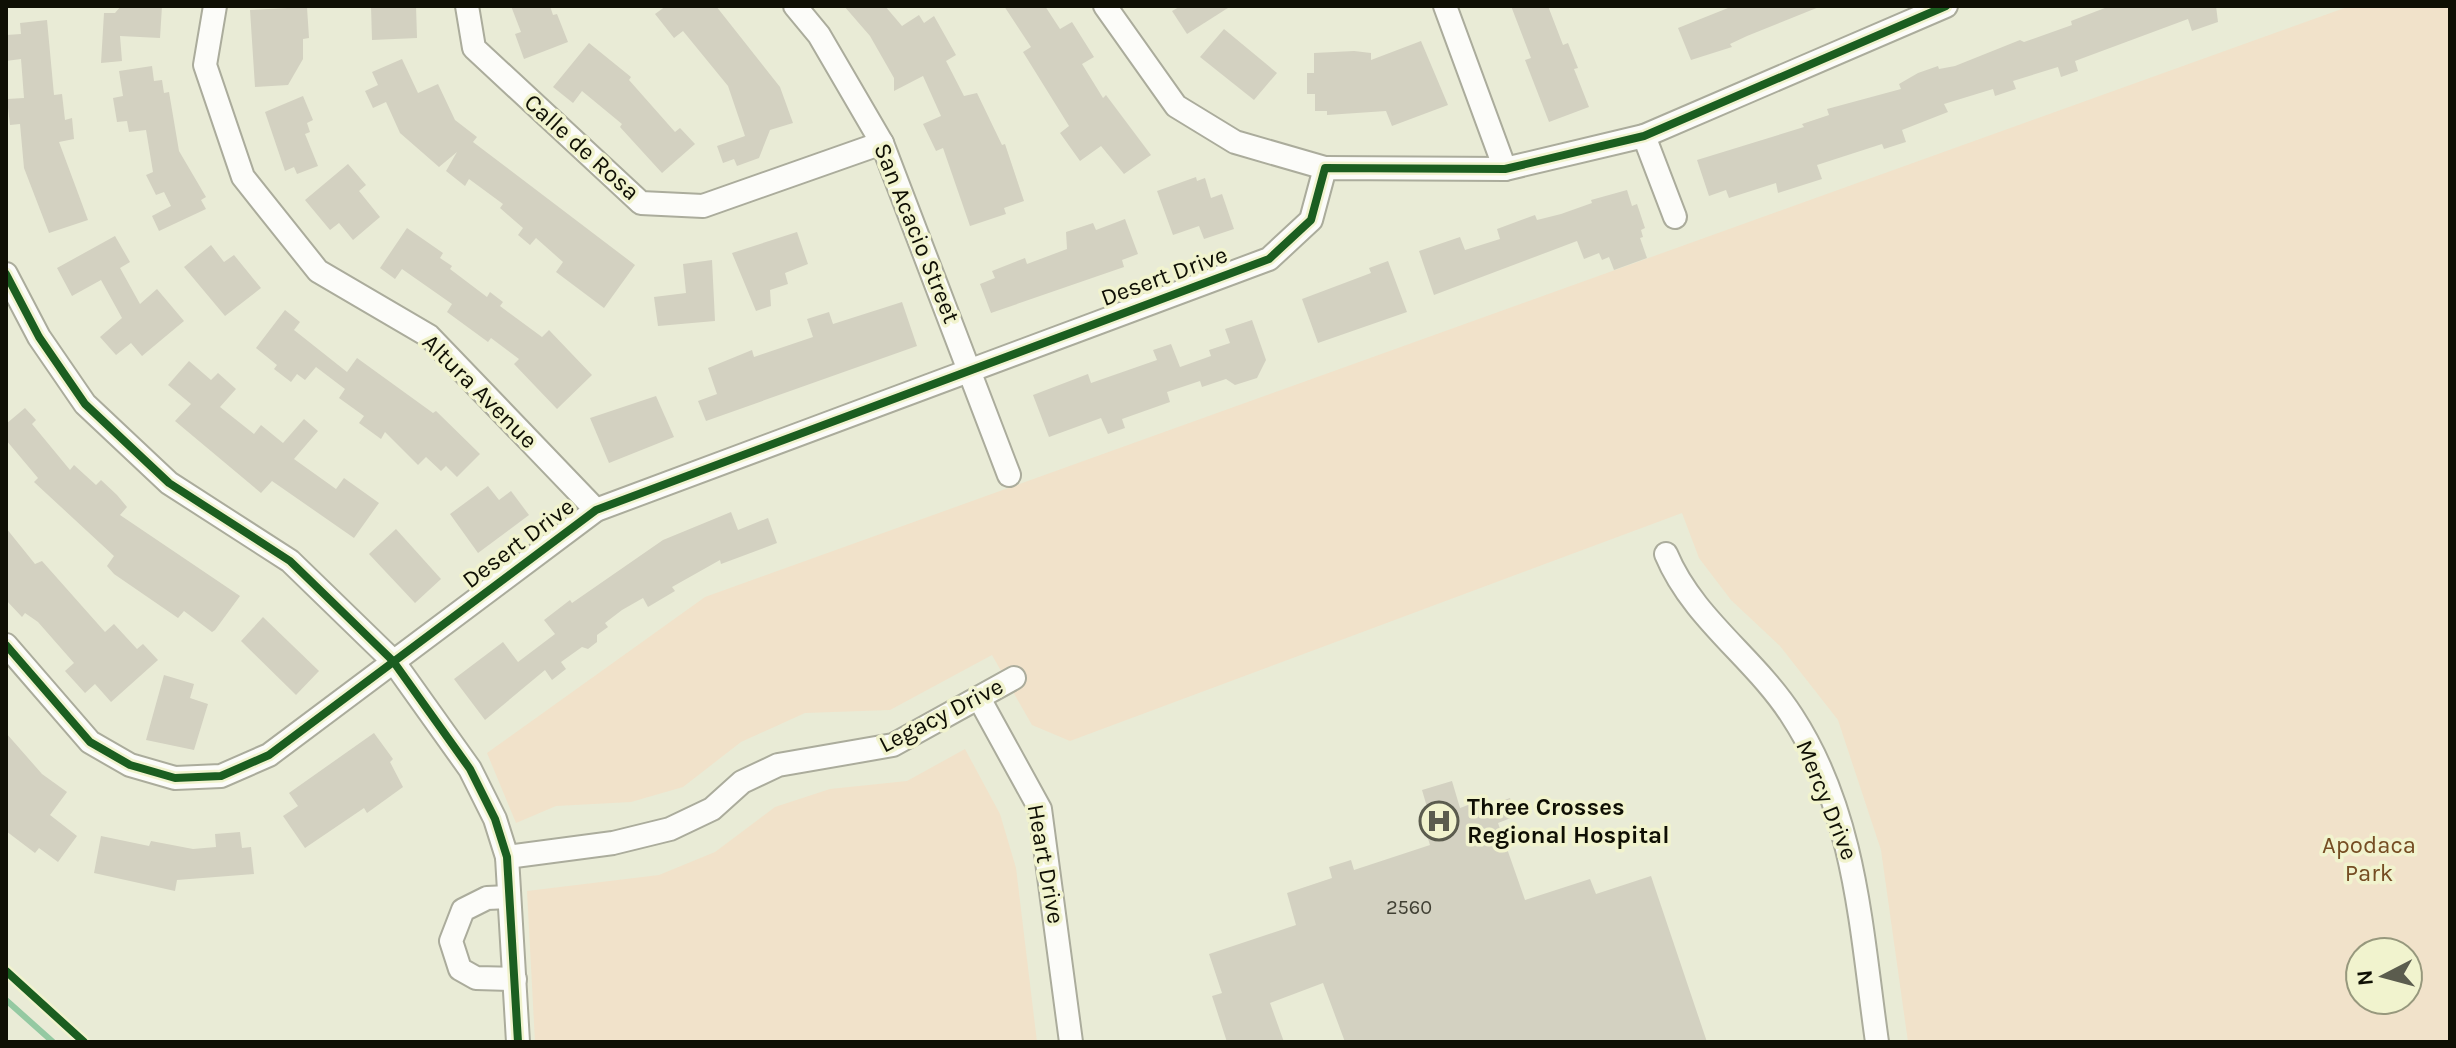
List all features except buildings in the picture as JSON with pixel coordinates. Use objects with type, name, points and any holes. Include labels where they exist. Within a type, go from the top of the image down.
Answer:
[{"type":"street","name":"Altura Avenue","points":[[215,6],[205,65],[243,177],[318,271],[429,336],[596,510]]},
{"type":"street","name":"Calle de Rosa","points":[[467,6],[474,48],[641,203],[703,206],[882,143]]},
{"type":"street","name":"San Acacio Street","points":[[795,6],[819,35],[882,143],[1009,475]]},
{"type":"street","points":[[1105,6],[1176,106],[1235,142],[1325,168],[1505,169],[1644,136],[1944,6]]},
{"type":"street","points":[[1445,6],[1505,169]]},
{"type":"street","points":[[1644,136],[1675,217]]},
{"type":"street","name":"Desert Drive","points":[[6,645],[90,742],[130,765],[175,778],[221,776],[269,755],[596,510],[1269,259],[1311,220],[1325,168]]},
{"type":"street","points":[[6,274],[39,337],[85,404],[169,483],[290,561],[393,661],[470,769],[495,819],[507,857],[518,1042]]},
{"type":"street","name":"Mercy Drive","points":[[1666,554],[1676,580],[1691,601],[1756,671],[1792,716],[1822,774],[1854,869],[1877,1042]]},
{"type":"street","name":"Legacy Drive","points":[[507,857],[613,843],[670,829],[712,809],[742,782],[778,765],[893,745],[980,700],[1014,678]]},
{"type":"street","name":"Heart Drive","points":[[980,700],[1040,809],[1071,1042]]},
{"type":"street","points":[[509,897],[487,898],[463,910],[451,941],[460,969],[476,978],[515,979]]},
{"type":"green space","name":"Apodaca Park","points":[[2350,6],[2450,6],[2450,1042],[1908,1042],[1881,850],[1838,720],[1780,646],[1731,600],[1699,558],[1682,513],[1070,741],[1032,725],[992,655],[890,710],[805,713],[741,742],[683,787],[631,802],[556,806],[516,823],[487,753],[705,597]]},
{"type":"green space","points":[[965,749],[1000,814],[1016,868],[1037,1042],[535,1042],[527,891],[659,875],[715,852],[775,807],[830,789],[907,781]]},
{"type":"waterway","points":[[6,1000],[53,1042]]},
{"type":"cycle path","points":[[6,645],[90,742],[130,765],[175,778],[221,776],[269,755],[596,510],[1269,259],[1311,220],[1325,168],[1505,169],[1644,136],[1946,6]]},
{"type":"cycle path","points":[[6,274],[39,337],[85,404],[169,483],[290,561],[393,661],[470,769],[495,819],[507,857],[518,1042]]},
{"type":"cycle path","points":[[6,971],[84,1042]]},
{"type":"place","name":"Three Crosses Regional Hospital","points":[[1439,821]]}]
